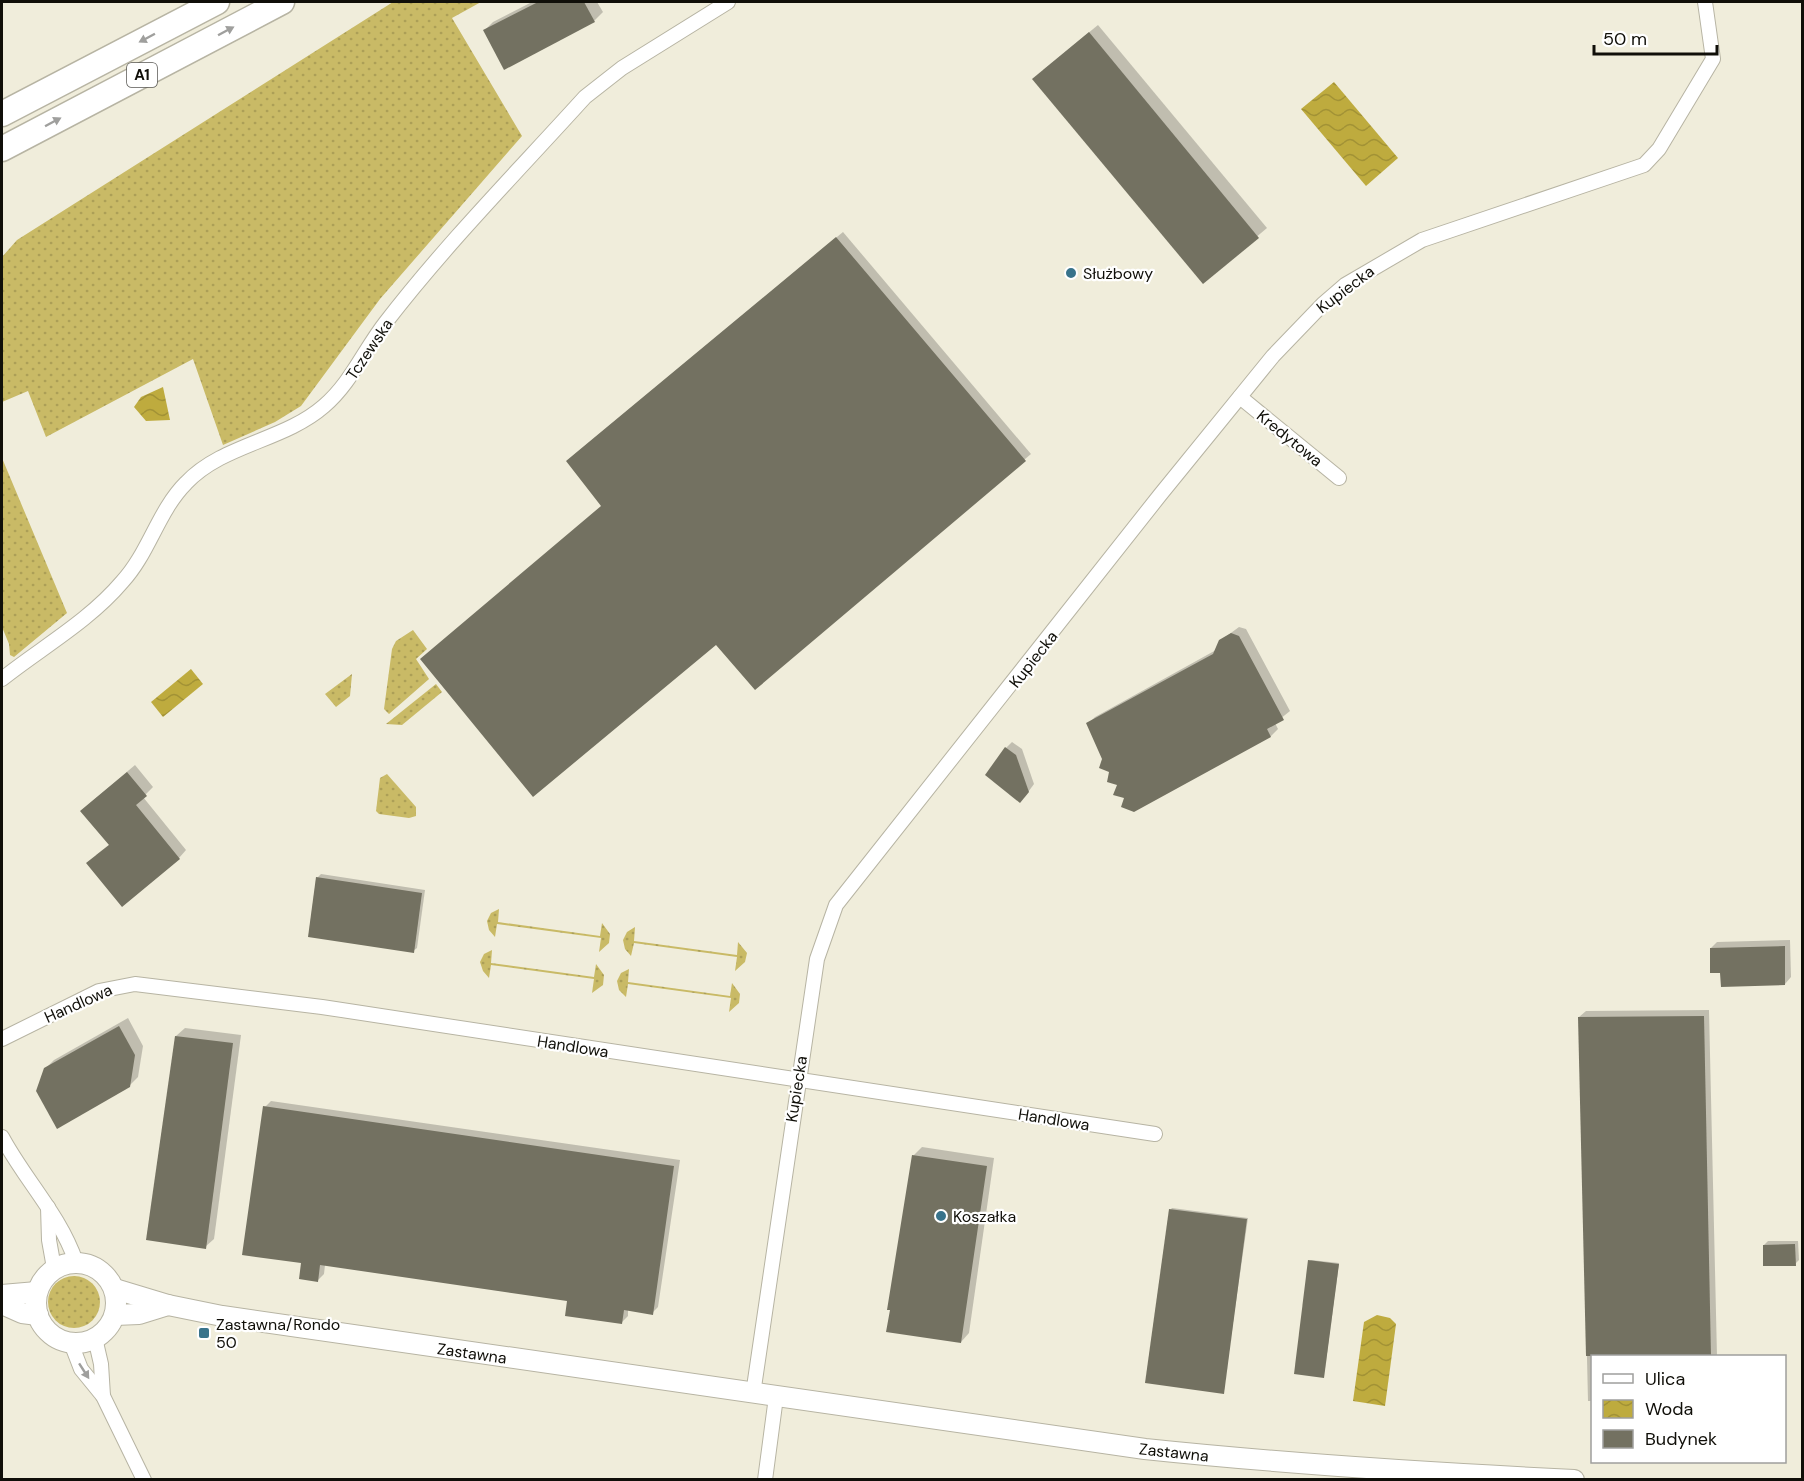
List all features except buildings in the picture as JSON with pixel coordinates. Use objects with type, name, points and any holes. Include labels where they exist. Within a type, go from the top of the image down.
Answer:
[{"type":"highway","name":"A1","points":[[2,114],[217,2]]},
{"type":"highway","name":"A1","points":[[2,149],[282,2]]},
{"type":"main road","points":[[76,1262],[93,1265],[106,1275],[115,1289],[115,1315],[104,1333],[95,1338],[71,1343],[56,1338],[45,1328],[38,1315],[37,1292],[46,1275],[54,1268],[76,1262]]},
{"type":"main road","name":"Zastawna","points":[[115,1289],[168,1305],[753,1394],[1144,1449],[1400,1472],[1574,1479]]},
{"type":"main road","points":[[2,1295],[37,1292]]},
{"type":"main road","points":[[2,1304],[22,1313],[38,1315]]},
{"type":"main road","name":"Zastawna","points":[[115,1315],[140,1314],[168,1305]]},
{"type":"street","name":"Tczewska","points":[[2,679],[76,624],[123,582],[140,557],[165,511],[186,483],[212,462],[302,422],[324,406],[344,385],[385,323],[585,97],[622,68],[728,2]]},
{"type":"street","name":"Kupiecka","points":[[753,1394],[817,958],[836,905],[1240,398],[1285,343],[1323,304],[1345,285],[1391,256],[1422,240],[1644,165],[1659,149],[1713,59],[1705,2]]},
{"type":"street","name":"Kredytowa","points":[[1240,398],[1339,478]]},
{"type":"street","name":"Handlowa","points":[[2,1039],[99,991],[135,984],[322,1007],[1155,1134]]},
{"type":"street","points":[[2,1137],[20,1170],[68,1236],[76,1262]]},
{"type":"street","points":[[48,1208],[49,1240],[54,1268]]},
{"type":"street","points":[[95,1338],[101,1364],[103,1396]]},
{"type":"street","points":[[71,1343],[81,1369],[103,1396],[144,1479]]},
{"type":"street","points":[[765,1479],[776,1397]]},
{"type":"shaded area","points":[[393,2],[481,2],[452,18],[522,136],[380,299],[301,406],[275,422],[223,445],[193,359],[46,437],[28,391],[2,402],[2,257],[17,240]]},
{"type":"shaded area","points":[[2,458],[67,613],[14,657],[10,655],[9,644],[2,627]]},
{"type":"shaded area","points":[[413,630],[427,649],[416,659],[429,679],[389,714],[384,709],[392,649],[396,641]]},
{"type":"shaded area","points":[[352,674],[350,696],[336,707],[325,694]]},
{"type":"shaded area","points":[[436,684],[442,692],[402,725],[386,724]]},
{"type":"shaded area","points":[[387,774],[416,807],[416,816],[409,818],[379,814],[376,811],[380,778]]},
{"type":"shaded area","points":[[499,909],[498,922],[600,936],[602,923],[610,934],[609,943],[599,952],[601,938],[497,924],[495,937],[489,930],[487,921],[491,913]]},
{"type":"shaded area","points":[[635,927],[634,941],[737,955],[738,942],[747,953],[745,962],[735,971],[737,957],[634,943],[631,956],[625,949],[623,940],[627,932]]},
{"type":"shaded area","points":[[492,950],[491,963],[594,977],[596,964],[604,975],[603,985],[592,993],[594,979],[491,965],[489,978],[480,962],[484,954]]},
{"type":"shaded area","points":[[629,969],[628,982],[730,996],[732,983],[740,994],[739,1003],[729,1012],[731,998],[628,984],[626,997],[619,990],[617,981],[621,973]]},
{"type":"shaded area","points":[[74,1276],[88,1280],[96,1288],[100,1302],[96,1316],[88,1324],[74,1328],[60,1324],[52,1316],[48,1302],[52,1288],[60,1280]]},
{"type":"water","points":[[1334,82],[1398,158],[1366,186],[1301,109]]},
{"type":"water","points":[[163,387],[170,420],[146,421],[134,407],[141,397]]},
{"type":"water","points":[[191,669],[203,684],[163,717],[151,702]]},
{"type":"water","points":[[1377,1315],[1390,1318],[1396,1324],[1385,1406],[1353,1401],[1364,1322]]},
{"type":"place","name":"Służbowy","points":[[1071,273]]},
{"type":"place","name":"Koszałka","points":[[941,1216]]},
{"type":"place","name":"Zastawna/Rondo 50","points":[[204,1333]]}]
